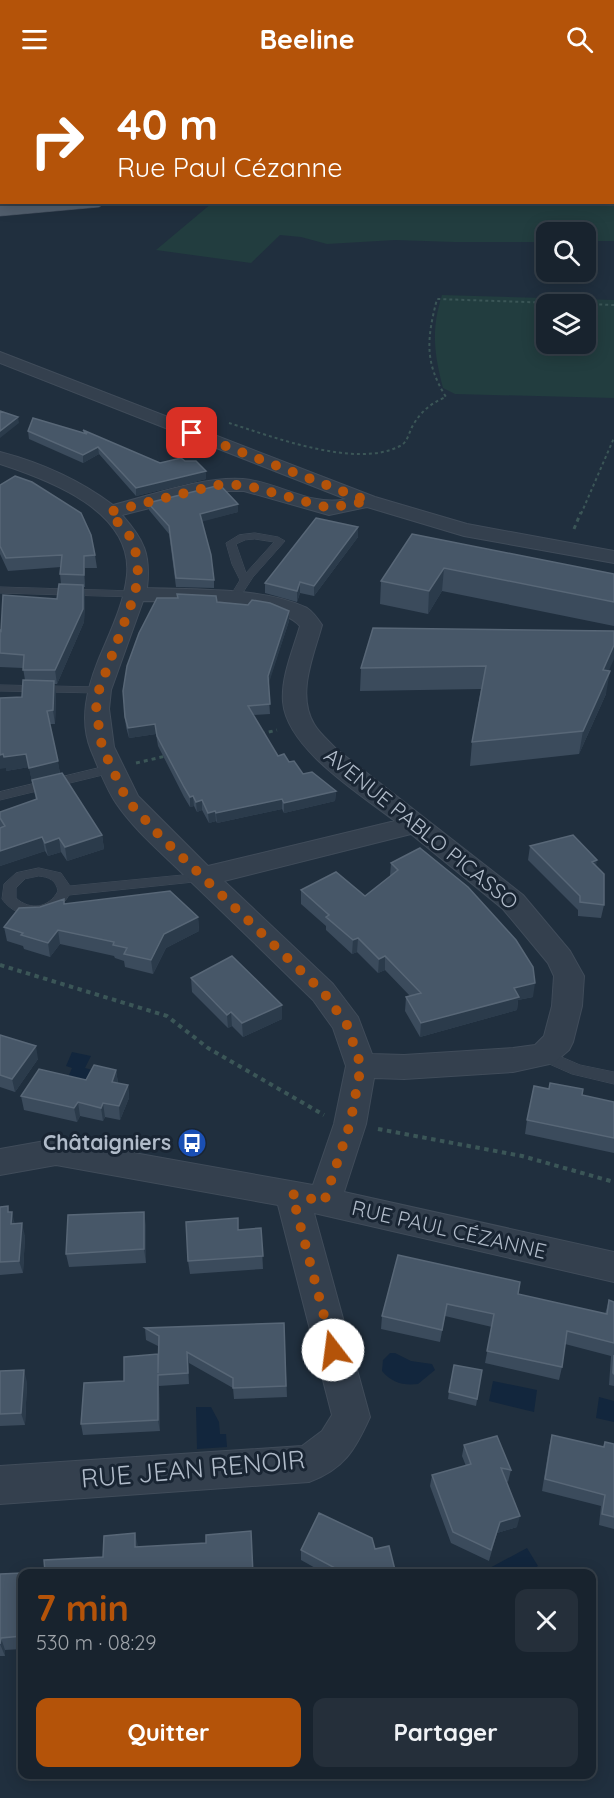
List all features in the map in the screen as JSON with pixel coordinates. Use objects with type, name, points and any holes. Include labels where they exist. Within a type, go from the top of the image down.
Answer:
[{"type":"main road","points":[[0,211],[77,204]]},
{"type":"street","points":[[0,357],[368,501],[464,530],[614,557]]},
{"type":"street","points":[[0,458],[47,473],[80,490],[109,512],[132,539],[138,573],[135,594],[99,690],[96,709],[102,747],[111,769],[127,800],[203,877],[324,993],[347,1025],[361,1066],[350,1124],[308,1198]]},
{"type":"street","points":[[109,512],[217,485],[245,485],[329,508],[368,501]]},
{"type":"street","name":"AVENUE PABLO PICASSO","points":[[135,594],[239,588],[301,614],[311,625],[296,676],[296,708],[302,725],[327,754],[513,902],[560,958],[569,976],[567,1006],[558,1042],[543,1055]]},
{"type":"street","points":[[203,877],[414,825]]},
{"type":"street","points":[[361,1066],[404,1067],[491,1062],[543,1055]]},
{"type":"street","name":"RUE PAUL CÉZANNE","points":[[1,1159],[56,1152],[308,1198],[614,1267]]},
{"type":"street","name":"RUE JEAN RENOIR","points":[[0,1485],[309,1464],[336,1444],[351,1417],[308,1198]]},
{"type":"lane","points":[[259,535],[280,541],[266,558],[239,588],[237,564],[231,543],[237,538],[259,535]]},
{"type":"lane","points":[[0,590],[135,594]]},
{"type":"lane","points":[[1,688],[99,690]]},
{"type":"lane","points":[[0,796],[111,769]]},
{"type":"lane","points":[[65,891],[61,880],[55,875],[39,872],[21,876],[9,887],[4,900],[20,909],[39,911],[56,904],[65,891],[203,877]]},
{"type":"lane","points":[[543,1055],[576,1070],[614,1078]]},
{"type":"path","points":[[224,421],[326,450],[348,453],[385,452],[405,443],[423,409],[431,402],[446,398],[435,382],[429,357],[429,330],[437,299],[614,305]]},
{"type":"path","points":[[568,533],[576,528],[614,438]]},
{"type":"path","points":[[257,735],[302,725]]},
{"type":"path","points":[[111,769],[167,756]]},
{"type":"path","points":[[0,965],[167,1016],[208,1048],[332,1120]]},
{"type":"path","points":[[368,1128],[522,1156],[614,1182]]},
{"type":"green space","points":[[211,204],[614,204],[614,241],[596,241],[596,222],[536,222],[536,242],[395,240],[327,244],[301,237],[280,235],[251,263],[156,250]]},
{"type":"green space","points":[[442,295],[536,298],[536,354],[596,354],[596,299],[614,300],[614,398],[455,394],[443,388],[435,342],[436,319]]},
{"type":"water","points":[[72,1052],[91,1056],[85,1068],[93,1070],[85,1086],[66,1082],[72,1068],[66,1066]]},
{"type":"water","points":[[390,1353],[411,1361],[432,1364],[435,1370],[418,1384],[398,1382],[389,1378],[382,1371],[383,1360]]},
{"type":"water","points":[[493,1381],[537,1390],[534,1412],[489,1401]]},
{"type":"water","points":[[599,1397],[614,1401],[614,1422],[596,1418]]},
{"type":"water","points":[[196,1407],[211,1407],[219,1422],[220,1434],[226,1434],[227,1447],[197,1449]]},
{"type":"water","points":[[527,1548],[538,1566],[533,1569],[488,1569]]},
{"type":"building","points":[[0,411],[18,417],[0,431]]},
{"type":"building","points":[[33,418],[87,434],[83,430],[160,463],[181,458],[185,461],[196,461],[206,471],[136,488],[98,447],[83,455],[28,431]]},
{"type":"building","points":[[15,476],[32,482],[81,513],[91,535],[95,555],[84,556],[84,575],[60,574],[62,555],[6,558],[0,546],[0,485]]},
{"type":"building","points":[[220,485],[238,504],[200,514],[211,555],[214,580],[176,578],[169,526],[148,503]]},
{"type":"building","points":[[316,518],[358,527],[314,586],[300,582],[297,591],[265,583]]},
{"type":"building","points":[[412,534],[614,574],[614,602],[444,568],[429,591],[381,581]]},
{"type":"building","points":[[59,584],[83,585],[83,609],[55,670],[23,670],[24,655],[0,653],[3,595],[57,599]]},
{"type":"building","points":[[177,594],[216,596],[217,602],[248,605],[252,600],[270,603],[289,611],[268,676],[270,704],[248,706],[278,756],[284,754],[289,762],[294,761],[303,774],[312,772],[336,791],[284,803],[282,799],[208,813],[202,800],[196,802],[184,787],[157,736],[155,724],[128,728],[123,691],[127,666],[139,633],[157,598],[178,598]]},
{"type":"building","points":[[373,628],[614,631],[614,645],[603,670],[610,671],[583,731],[472,742],[486,666],[361,668]]},
{"type":"building","points":[[23,680],[54,681],[53,710],[47,711],[58,761],[29,768],[26,754],[4,757],[3,754],[0,755],[0,698],[22,697]]},
{"type":"building","points":[[62,773],[102,835],[65,847],[59,838],[45,843],[42,837],[0,851],[0,828],[5,826],[0,818],[0,812],[37,799],[32,780]]},
{"type":"building","points":[[573,835],[597,860],[592,862],[604,874],[604,905],[580,902],[580,896],[530,846]]},
{"type":"building","points":[[420,848],[468,887],[516,940],[533,967],[535,983],[514,988],[519,997],[421,1023],[406,997],[421,993],[385,956],[379,959],[358,938],[353,940],[326,917],[329,915],[301,890],[336,872],[365,896],[398,870],[391,863]]},
{"type":"building","points":[[170,891],[198,917],[164,934],[151,960],[124,954],[127,948],[113,945],[114,942],[58,930],[48,943],[4,927],[19,908],[40,907],[64,899],[64,904]]},
{"type":"building","points":[[232,956],[282,1005],[242,1023],[231,1012],[227,1015],[191,978]]},
{"type":"building","points":[[0,1035],[36,1046],[12,1079],[0,1075]]},
{"type":"building","points":[[94,1065],[116,1070],[112,1082],[128,1085],[119,1106],[103,1103],[101,1108],[78,1102],[74,1108],[21,1096],[39,1069],[86,1080]]},
{"type":"building","points":[[550,1083],[583,1089],[582,1095],[614,1102],[614,1138],[527,1120],[534,1086],[549,1089]]},
{"type":"building","points":[[8,1206],[8,1212],[12,1212],[11,1224],[22,1223],[19,1261],[0,1262],[0,1207]]},
{"type":"building","points":[[144,1212],[144,1249],[66,1254],[68,1215]]},
{"type":"building","points":[[238,1218],[238,1230],[261,1228],[263,1256],[188,1261],[186,1222]]},
{"type":"building","points":[[398,1255],[520,1282],[518,1294],[607,1314],[609,1300],[614,1302],[614,1343],[567,1331],[562,1367],[487,1351],[494,1314],[447,1304],[442,1330],[382,1316]]},
{"type":"building","points":[[284,1323],[286,1386],[233,1388],[233,1378],[187,1352],[188,1373],[158,1375],[158,1420],[81,1424],[84,1383],[124,1381],[124,1357],[158,1354],[158,1373],[159,1336],[145,1328]]},
{"type":"building","points":[[454,1365],[482,1370],[477,1399],[449,1392]]},
{"type":"building","points":[[24,1370],[21,1413],[0,1414],[0,1371]]},
{"type":"building","points":[[552,1435],[604,1447],[605,1442],[614,1444],[614,1517],[602,1514],[605,1495],[545,1479]]},
{"type":"building","points":[[497,1436],[511,1470],[501,1468],[520,1516],[500,1522],[491,1550],[453,1532],[432,1475],[471,1464],[464,1445]]},
{"type":"building","points":[[319,1513],[372,1538],[375,1549],[389,1546],[395,1569],[337,1569],[301,1550]]},
{"type":"building","points":[[251,1531],[253,1569],[45,1569],[44,1560],[103,1557],[104,1536],[135,1533],[135,1547],[206,1543],[206,1535]]},
{"type":"building","points":[[18,1573],[18,1636],[1,1638],[0,1644],[0,1574]]},
{"type":"place","name":"Châtaigniers","points":[[192,1143]]},
{"type":"route","points":[[192,433],[368,501],[329,508],[245,485],[217,485],[109,512],[132,539],[138,573],[135,594],[99,690],[96,709],[105,757],[127,800],[160,836],[324,993],[347,1025],[361,1066],[350,1124],[324,1202],[292,1194],[333,1350]]}]
